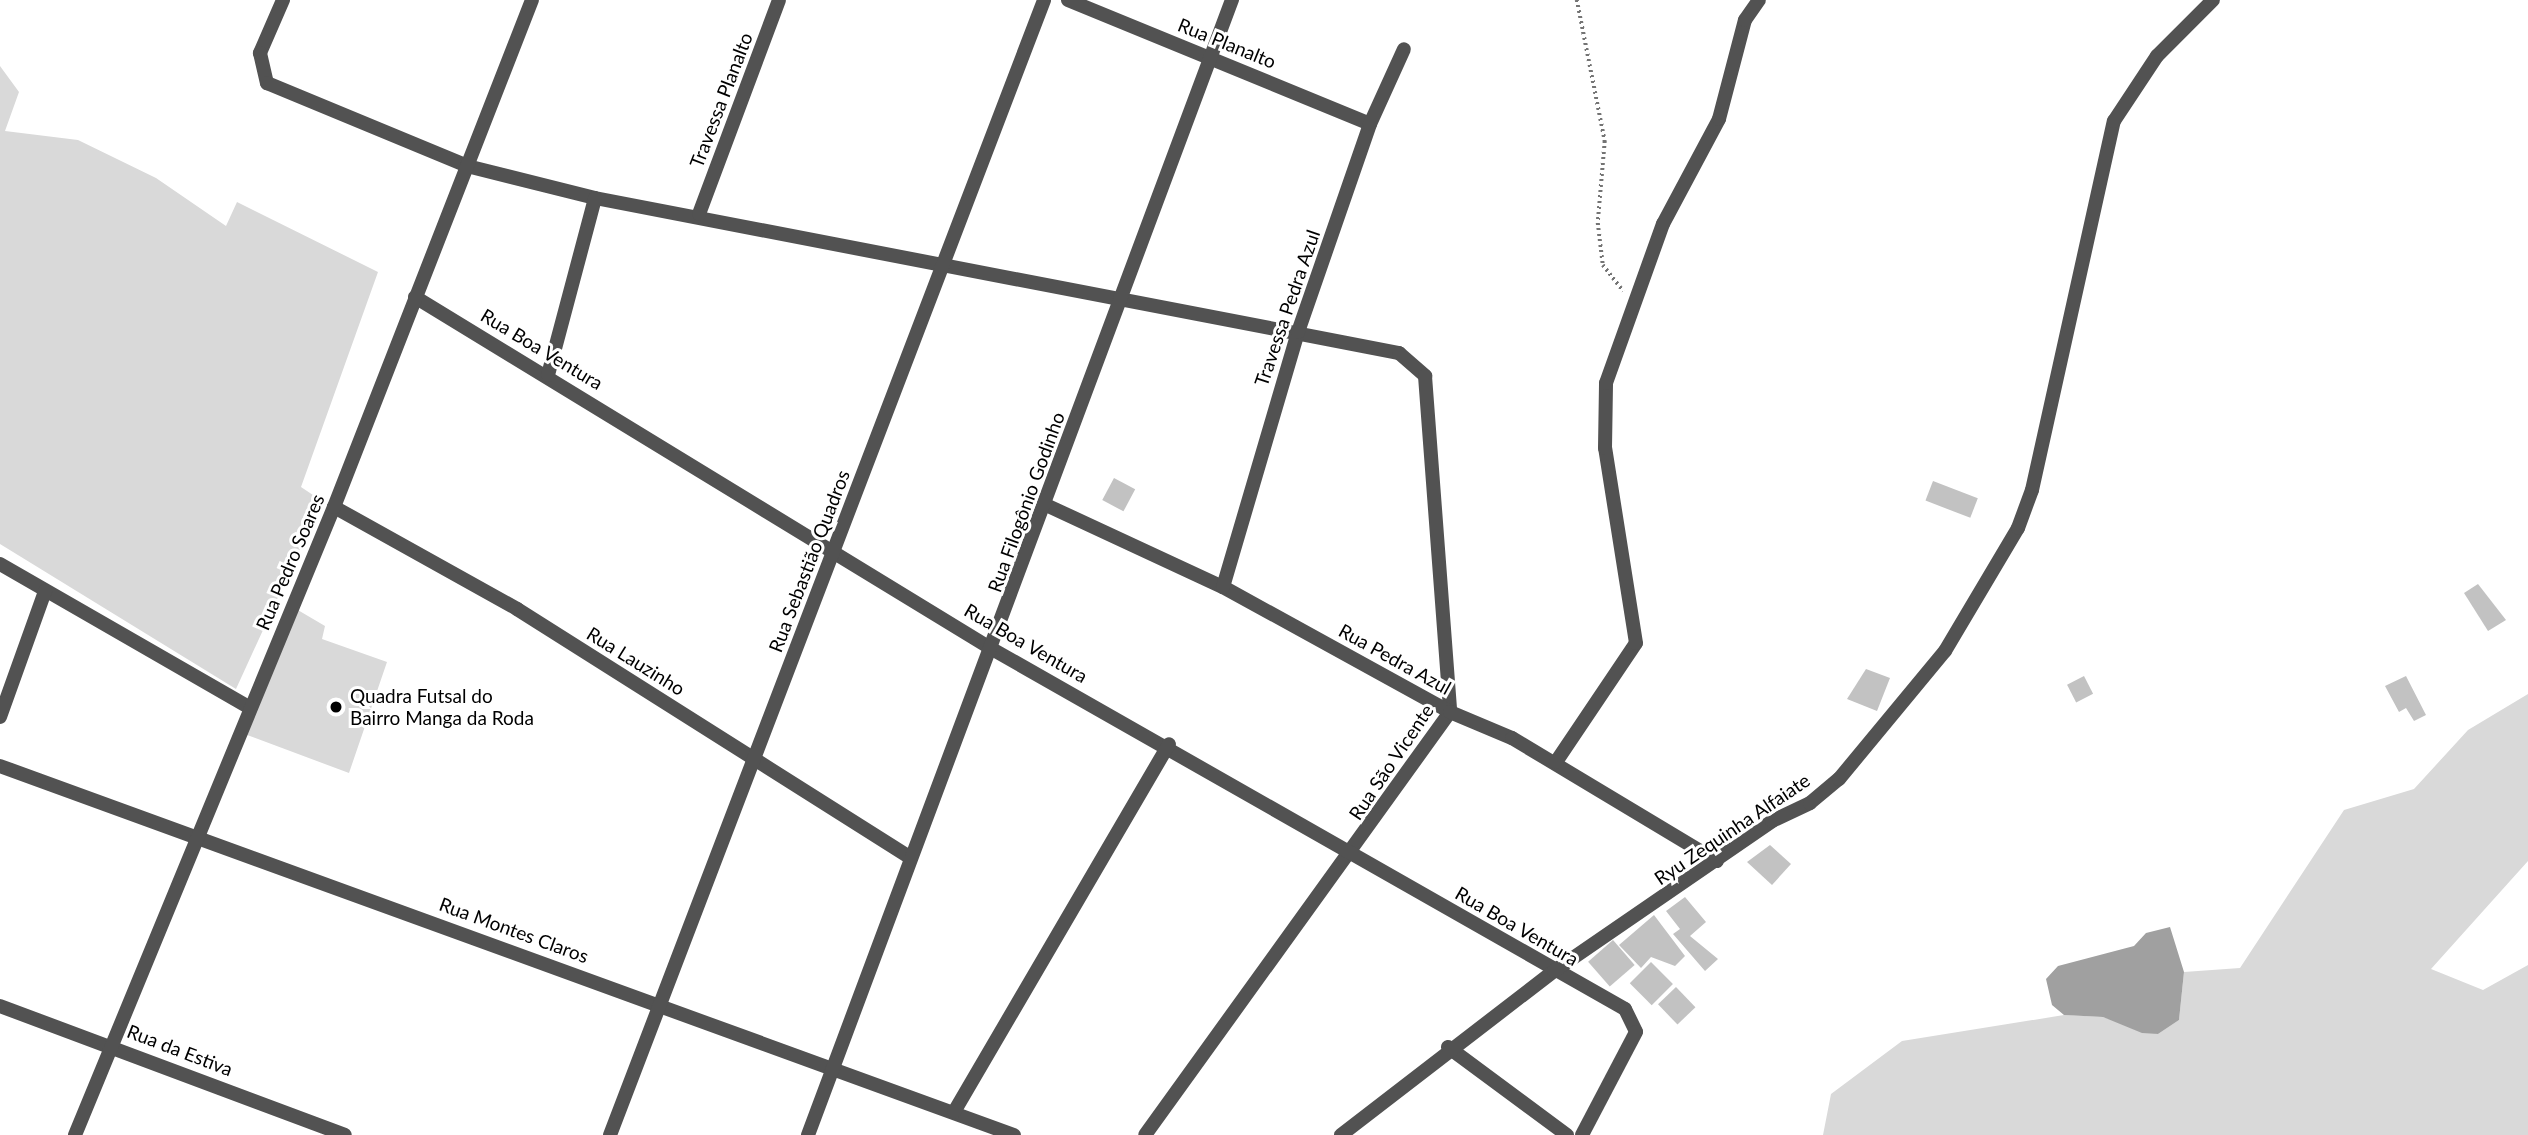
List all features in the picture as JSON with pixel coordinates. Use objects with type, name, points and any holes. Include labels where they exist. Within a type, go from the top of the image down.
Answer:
[{"type":"street","points":[[283,0],[260,53],[267,83],[467,166],[595,198],[699,214],[1298,332]]},
{"type":"street","name":"Rua Pedro Soares","points":[[75,1135],[249,707],[334,507],[532,0]]},
{"type":"street","name":"Travessa Planalto","points":[[699,214],[779,0]]},
{"type":"street","name":"Rua Sebastião Quadros","points":[[610,1135],[1044,0]]},
{"type":"street","name":"Rua Planalto","points":[[1068,0],[1208,55],[1370,124]]},
{"type":"street","name":"Rua Filogônio Godinho","points":[[808,1135],[1046,505],[1208,55],[1232,0]]},
{"type":"street","points":[[1556,762],[1636,643],[1605,448],[1606,383],[1663,224],[1719,119],[1745,20],[1759,0]]},
{"type":"street","name":"Ryu Zequinha Alfaiate","points":[[1341,1135],[1448,1047],[1554,971],[1839,779],[1945,651],[2018,528],[2048,420],[2114,121],[2157,56],[2213,0]]},
{"type":"street","name":"Travessa Pedra Azul","points":[[1223,587],[1298,332],[1370,124],[1404,49]]},
{"type":"street","points":[[548,375],[595,198]]},
{"type":"street","name":"Rua Boa Ventura","points":[[415,297],[834,549],[992,649],[1169,744],[1554,971],[1625,1009],[1636,1032],[1582,1135]]},
{"type":"street","name":"Rua São Vicente","points":[[1145,1135],[1354,851],[1450,712],[1425,376],[1399,353],[1298,332]]},
{"type":"street","name":"Rua Pedra Azul","points":[[1046,505],[1223,587],[1450,712],[1556,762],[1717,861]]},
{"type":"street","name":"Rua Lauzinho","points":[[334,507],[516,609],[911,858]]},
{"type":"street","points":[[0,564],[249,707]]},
{"type":"street","points":[[0,717],[45,591]]},
{"type":"street","points":[[954,1112],[1169,744]]},
{"type":"street","name":"Rua Montes Claros","points":[[0,766],[198,835],[1014,1135]]},
{"type":"street","name":"Rua da Estiva","points":[[0,1006],[113,1044],[345,1135]]},
{"type":"street","points":[[1448,1047],[1567,1135]]},
{"type":"path","points":[[1577,0],[1605,141],[1598,223],[1602,265],[1619,289],[1635,296]]},
{"type":"shaded area","points":[[0,66],[19,92],[5,131],[78,140],[156,178],[226,226],[237,202],[378,272],[301,487],[322,501],[236,689],[0,544]]},
{"type":"shaded area","points":[[291,606],[325,626],[322,639],[387,662],[349,773],[239,732]]},
{"type":"shaded area","points":[[2528,694],[2528,861],[2431,969],[2483,990],[2528,965],[2528,1135],[1823,1135],[1831,1094],[1902,1041],[2064,1015],[2103,1017],[2158,1034],[2179,1020],[2184,972],[2240,968],[2344,810],[2414,789],[2468,730]]},
{"type":"shaded area","points":[[2170,927],[2184,972],[2179,1020],[2158,1034],[2142,1033],[2103,1017],[2064,1015],[2052,1005],[2046,979],[2058,966],[2134,946],[2146,933]]},
{"type":"building","points":[[1114,478],[1135,489],[1123,511],[1102,500]]},
{"type":"building","points":[[1933,481],[1978,498],[1970,518],[1925,501]]},
{"type":"building","points":[[2478,584],[2506,620],[2488,631],[2464,593]]},
{"type":"building","points":[[1866,669],[1890,678],[1877,711],[1847,699]]},
{"type":"building","points":[[2084,676],[2093,694],[2076,702],[2067,685]]},
{"type":"building","points":[[2406,676],[2426,715],[2414,721],[2406,708],[2399,712],[2385,686]]},
{"type":"building","points":[[1770,845],[1791,864],[1772,885],[1747,862]]},
{"type":"building","points":[[1685,897],[1706,922],[1690,936],[1718,959],[1705,971],[1673,934],[1680,929],[1666,911]]},
{"type":"building","points":[[1654,915],[1685,956],[1675,966],[1651,957],[1641,968],[1619,945]]},
{"type":"building","points":[[1613,940],[1635,965],[1610,987],[1588,962]]},
{"type":"building","points":[[1651,962],[1673,984],[1652,1005],[1630,983]]},
{"type":"building","points":[[1676,987],[1695,1007],[1677,1025],[1658,1004]]},
{"type":"place","name":"Quadra Futsal do Bairro Manga da Roda","points":[[336,707]]}]
